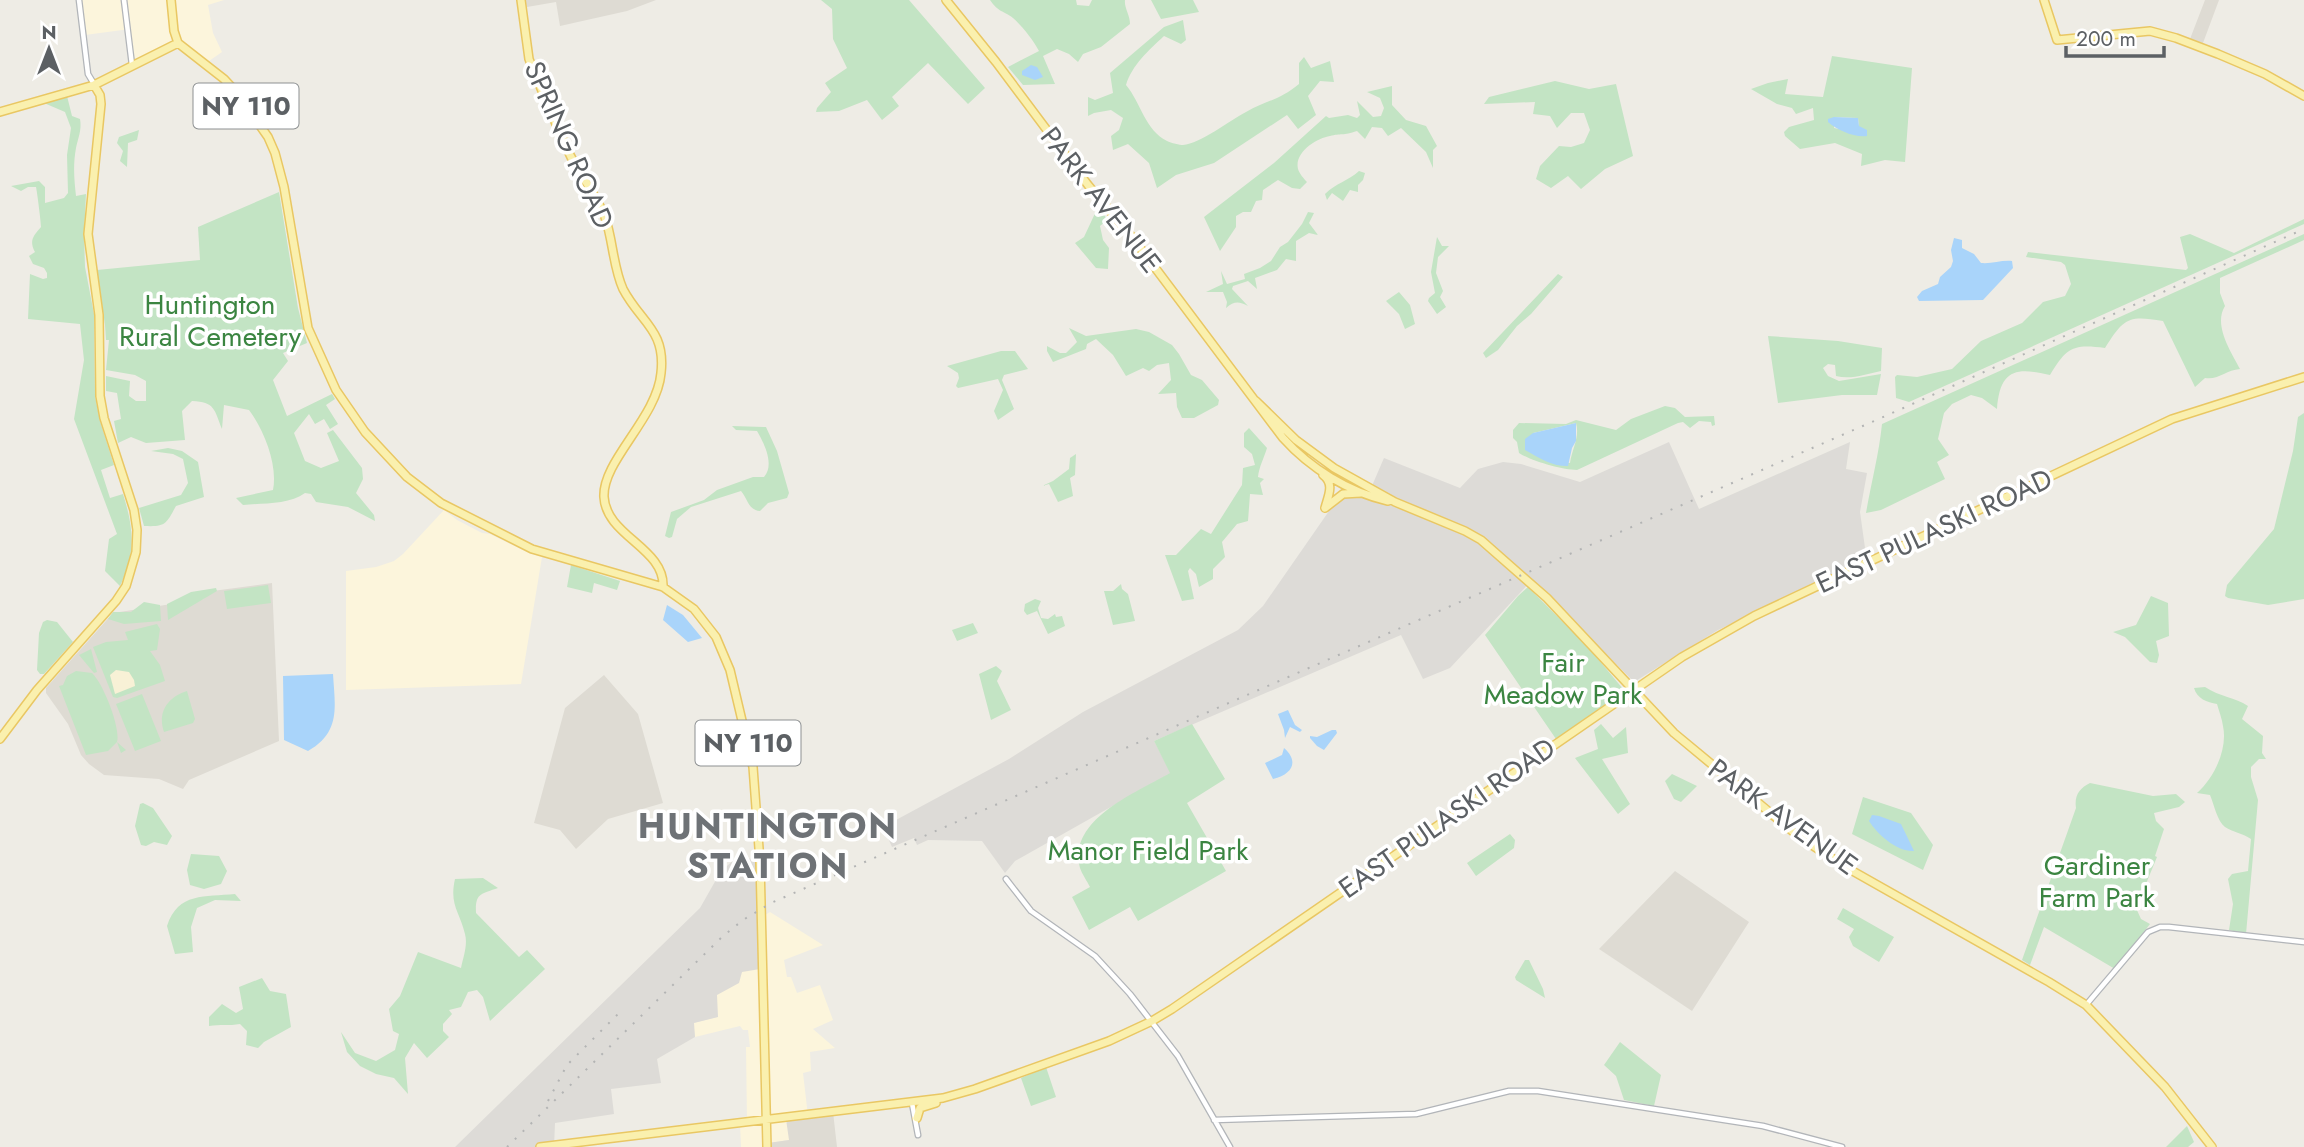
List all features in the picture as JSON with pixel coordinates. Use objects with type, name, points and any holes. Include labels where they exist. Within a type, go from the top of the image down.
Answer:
[{"type":"main road","points":[[0,112],[94,85],[178,43],[171,0]]},
{"type":"main road","name":"SPRING ROAD","points":[[521,0],[533,69],[571,156],[606,219],[624,289],[654,331],[662,352],[662,373],[657,396],[610,472],[604,489],[608,512],[618,527],[652,559],[663,577],[663,587]]},
{"type":"main road","name":"PARK AVENUE","points":[[946,0],[1067,158],[1132,237],[1283,438],[1312,465],[1341,482],[1365,493],[1392,500]]},
{"type":"main road","points":[[2044,0],[2057,40],[2150,31],[2218,54],[2265,74],[2304,96]]},
{"type":"main road","name":"NY 110","points":[[178,43],[224,79],[268,138],[280,168],[311,338],[336,390],[354,418],[391,462],[412,482],[441,503],[527,547],[663,587],[690,605],[716,637],[730,670],[753,767],[760,862],[767,1147]]},
{"type":"main road","points":[[0,739],[37,690],[116,601],[126,586],[136,552],[134,510],[102,407],[99,314],[88,234],[101,104],[107,79]]},
{"type":"main road","points":[[94,85],[100,95],[101,104]]},
{"type":"main road","name":"EAST PULASKI ROAD","points":[[540,1147],[943,1098],[1109,1041],[1152,1021],[1700,646],[1754,616],[2163,424],[2200,409],[2304,377]]},
{"type":"main road","name":"PARK AVENUE","points":[[1256,401],[1296,440],[1334,468],[1392,500],[1481,540],[1547,598],[1674,733],[1812,845],[1842,865],[2086,1005],[2165,1087],[2212,1147]]},
{"type":"main road","points":[[1283,438],[1285,432],[1296,440]]},
{"type":"main road","points":[[1312,465],[1329,482],[1325,508],[1343,495],[1365,493]]},
{"type":"main road","points":[[1334,468],[1341,474],[1341,482],[1344,480],[1392,500]]},
{"type":"main road","points":[[917,1118],[920,1108],[940,1102],[943,1098]]},
{"type":"street","points":[[79,0],[88,74],[94,85]]},
{"type":"street","points":[[124,0],[132,67]]},
{"type":"street","points":[[1006,879],[1031,911],[1099,959],[1152,1021],[1184,1065],[1230,1147]]},
{"type":"street","points":[[2086,1005],[2148,932],[2155,928],[2169,927],[2304,942]]},
{"type":"street","points":[[1214,1120],[1416,1114],[1508,1091],[1538,1091],[1763,1126],[1842,1147]]},
{"type":"street","points":[[912,1103],[917,1118],[918,1135]]},
{"type":"shaded area","points":[[81,0],[224,0],[208,5],[213,33],[222,52],[209,61],[178,43],[134,61],[130,29],[85,35]]},
{"type":"shaded area","points":[[525,0],[656,0],[627,11],[560,26],[556,2],[527,7]]},
{"type":"shaded area","points":[[2205,0],[2219,0],[2203,43],[2190,39]]},
{"type":"shaded area","points":[[1669,442],[1699,509],[1850,442],[1846,469],[1867,473],[1860,512],[1866,555],[1864,561],[1718,630],[1634,682],[1532,580],[1450,668],[1423,679],[1401,635],[1154,741],[1171,773],[1015,861],[1005,873],[982,841],[928,840],[917,845],[914,838],[892,847],[883,827],[1009,759],[1083,712],[1238,630],[1263,606],[1345,488],[1368,495],[1384,458],[1460,488],[1478,469],[1503,462],[1521,464],[1580,482]]},
{"type":"shaded area","points":[[444,510],[482,533],[542,557],[521,684],[346,690],[346,571],[376,567],[394,561]]},
{"type":"shaded area","points":[[272,583],[279,741],[189,780],[183,789],[159,779],[104,775],[89,764],[81,755],[68,724],[46,693],[46,688],[113,613],[204,599],[205,592]]},
{"type":"shaded area","points":[[604,675],[638,714],[663,803],[608,819],[576,849],[560,830],[534,823],[565,708]]},
{"type":"shaded area","points":[[756,858],[760,969],[742,972],[739,983],[717,995],[718,1017],[694,1023],[695,1037],[657,1059],[661,1083],[611,1089],[614,1114],[555,1123],[554,1147],[455,1147],[700,908],[721,871],[734,860]]},
{"type":"shaded area","points":[[1675,871],[1749,922],[1692,1011],[1599,949]]},
{"type":"shaded area","points":[[770,912],[823,945],[784,960],[787,977],[791,977],[797,993],[820,985],[833,1020],[813,1029],[835,1048],[810,1052],[811,1071],[803,1073],[808,1116],[789,1140],[769,1143],[768,1147],[741,1147],[740,1124],[747,1122],[746,1047],[750,1047],[748,1030],[743,1030],[740,1026],[695,1037],[693,1023],[717,1017],[717,994],[742,972],[758,919]]},
{"type":"shaded area","points":[[833,1112],[837,1147],[768,1147],[768,1143],[789,1140],[786,1119]]},
{"type":"green space","points":[[821,0],[909,0],[985,88],[968,104],[928,63],[892,97],[899,106],[882,120],[867,100],[839,111],[816,112],[831,92],[825,83],[847,68],[833,39],[832,9]]},
{"type":"green space","points":[[990,0],[1076,0],[1077,5],[1089,6],[1092,0],[1125,0],[1130,24],[1101,47],[1083,54],[1078,62],[1057,49],[1043,56],[1055,84],[1023,85],[1008,67],[1039,51],[1017,22]]},
{"type":"green space","points":[[1151,0],[1193,0],[1199,12],[1161,19]]},
{"type":"green space","points":[[1183,20],[1186,40],[1181,44],[1164,36],[1137,64],[1126,85],[1153,130],[1169,142],[1183,145],[1198,141],[1246,112],[1285,94],[1299,84],[1299,63],[1304,57],[1311,68],[1330,61],[1334,82],[1320,81],[1308,96],[1316,115],[1298,129],[1287,115],[1214,163],[1176,175],[1157,188],[1149,163],[1128,144],[1113,150],[1111,136],[1119,130],[1123,118],[1111,110],[1088,116],[1088,97],[1095,100],[1113,93],[1110,73],[1164,27]]},
{"type":"green space","points":[[1832,56],[1912,68],[1905,162],[1885,160],[1861,166],[1862,154],[1835,143],[1800,149],[1784,132],[1789,127],[1814,120],[1813,108],[1796,114],[1792,108],[1777,104],[1751,89],[1788,79],[1785,94],[1823,97]],"holes":[[[1834,117],[1858,118],[1859,126],[1844,130],[1834,128]]]},
{"type":"green space","points":[[1555,81],[1589,89],[1616,84],[1633,156],[1605,169],[1581,189],[1568,176],[1551,188],[1536,179],[1540,166],[1559,146],[1571,147],[1584,143],[1590,130],[1584,113],[1571,113],[1557,128],[1550,116],[1533,114],[1535,102],[1484,104],[1489,97]]},
{"type":"green space","points":[[1392,86],[1392,105],[1406,120],[1426,126],[1437,146],[1433,150],[1433,168],[1426,152],[1401,128],[1388,136],[1382,128],[1372,127],[1365,139],[1357,131],[1325,137],[1313,143],[1299,157],[1298,169],[1307,182],[1300,189],[1292,188],[1278,180],[1263,190],[1262,200],[1256,201],[1251,212],[1236,216],[1236,227],[1220,251],[1204,217],[1274,163],[1326,116],[1329,118],[1348,115],[1357,118],[1360,115],[1357,101],[1373,117],[1381,116],[1384,108],[1380,98],[1367,92]]},
{"type":"green space","points":[[67,96],[72,116],[80,119],[74,178],[76,196],[86,194],[85,267],[94,314],[95,396],[114,465],[101,470],[110,498],[123,494],[131,530],[129,563],[120,586],[105,571],[109,539],[117,534],[74,419],[84,360],[80,324],[28,319],[30,274],[47,278],[44,268],[33,264],[29,256],[35,252],[33,239],[41,227],[39,207],[36,187],[21,191],[11,186],[39,181],[45,187],[45,203],[64,198],[68,193],[67,155],[71,128],[65,112],[44,103]]},
{"type":"green space","points":[[139,130],[137,140],[128,143],[127,167],[120,161],[123,151],[117,143],[119,137]]},
{"type":"green space","points":[[1359,171],[1365,173],[1358,185],[1358,192],[1350,190],[1343,201],[1332,193],[1327,200],[1325,194]]},
{"type":"green space","name":"Huntington Rural Cemetery","points":[[279,192],[298,308],[307,343],[283,353],[288,361],[273,380],[287,416],[332,394],[335,399],[326,405],[338,424],[330,429],[324,419],[315,424],[309,414],[294,433],[305,461],[321,468],[339,461],[327,433],[333,430],[362,468],[363,479],[356,493],[374,515],[375,521],[348,507],[316,502],[311,494],[305,493],[283,502],[243,505],[236,498],[273,490],[274,480],[272,459],[260,427],[249,410],[224,405],[222,429],[213,408],[205,403],[192,401],[182,411],[185,440],[146,443],[131,437],[118,443],[114,421],[121,419],[117,393],[106,391],[106,376],[130,381],[129,396],[136,401],[146,401],[146,381],[135,375],[106,370],[109,340],[106,340],[97,270],[200,260],[198,227]]},
{"type":"green space","points":[[1098,207],[1107,220],[1100,226],[1103,240],[1109,248],[1108,269],[1096,268],[1075,243],[1084,237]]},
{"type":"green space","points":[[1308,212],[1314,213],[1309,223],[1318,235],[1309,233],[1296,241],[1296,261],[1286,259],[1277,270],[1255,278],[1257,289],[1248,281],[1233,286],[1232,289],[1248,306],[1237,302],[1226,308],[1223,292],[1206,292],[1223,284],[1221,271],[1227,284],[1245,279],[1244,274],[1271,261],[1302,224]]},
{"type":"green space","points":[[2304,219],[2304,224],[1909,402],[1896,398],[1897,375],[1917,377],[1952,369],[1981,341],[2022,323],[2043,302],[2065,296],[2071,284],[2065,265],[2061,262],[2026,257],[2028,252],[2186,270],[2188,268],[2180,237],[2190,234],[2234,253]]},
{"type":"green space","points":[[2304,234],[2304,240],[2220,278],[2220,293],[2225,306],[2221,321],[2222,330],[2240,369],[2214,378],[2205,378],[2195,387],[2163,321],[2142,318],[2128,321],[2117,330],[2105,348],[2078,347],[2061,358],[2050,375],[2028,371],[2012,374],[2002,386],[1997,409],[1982,398],[1971,395],[1952,404],[1944,413],[1938,439],[1949,455],[1937,462],[1945,479],[1881,510],[1866,513],[1882,424]]},
{"type":"green space","points":[[1437,237],[1442,246],[1449,246],[1438,257],[1436,273],[1443,291],[1440,297],[1446,307],[1437,314],[1428,301],[1435,293],[1431,272]]},
{"type":"green space","points":[[1558,274],[1563,277],[1498,350],[1486,358],[1483,353]]},
{"type":"green space","points":[[1399,292],[1410,305],[1415,324],[1405,329],[1399,314],[1386,301]]},
{"type":"green space","points":[[1069,328],[1086,336],[1136,329],[1149,332],[1172,345],[1191,375],[1202,380],[1219,400],[1218,405],[1194,418],[1182,418],[1177,407],[1176,393],[1158,394],[1171,380],[1169,363],[1157,365],[1149,371],[1143,368],[1126,376],[1113,355],[1096,339],[1087,344],[1086,349],[1053,362],[1047,346],[1066,353],[1077,342]]},
{"type":"green space","points":[[1768,336],[1838,341],[1882,348],[1881,371],[1842,377],[1836,376],[1835,365],[1828,364],[1823,368],[1828,376],[1839,381],[1881,374],[1877,395],[1842,395],[1778,403]]},
{"type":"green space","points":[[1001,351],[1015,351],[1028,369],[1004,375],[1002,380],[1014,409],[998,420],[994,411],[1003,390],[998,379],[958,388],[958,373],[947,366]]},
{"type":"green space","points":[[1665,406],[1675,408],[1685,417],[1714,416],[1715,425],[1699,421],[1690,428],[1683,422],[1678,423],[1577,470],[1555,467],[1524,456],[1519,453],[1517,442],[1513,438],[1513,430],[1519,423],[1566,424],[1576,420],[1616,430],[1631,419]],"holes":[[[1576,423],[1570,463],[1542,458],[1537,454],[1533,433]]]},
{"type":"green space","points":[[2304,413],[2304,599],[2268,605],[2228,598],[2225,596],[2227,585],[2274,529],[2293,451],[2298,417]]},
{"type":"green space","points":[[732,426],[766,427],[777,451],[789,493],[787,498],[768,503],[760,511],[751,506],[741,491],[691,507],[677,519],[672,537],[665,536],[671,512],[704,500],[717,490],[753,477],[764,477],[769,466],[763,442],[757,431],[736,430]]},
{"type":"green space","points":[[1249,428],[1267,448],[1258,477],[1264,479],[1260,483],[1263,495],[1250,494],[1248,521],[1237,524],[1222,542],[1225,557],[1213,569],[1213,579],[1199,587],[1196,574],[1190,568],[1188,571],[1194,599],[1182,601],[1165,555],[1176,555],[1201,529],[1211,534],[1242,485],[1243,468],[1255,465],[1252,454],[1244,447],[1244,433]]},
{"type":"green space","points":[[168,448],[182,451],[198,462],[204,497],[176,506],[167,521],[161,525],[144,526],[139,508],[181,495],[188,483],[183,459],[173,454],[151,451]]},
{"type":"green space","points":[[1076,454],[1075,475],[1070,478],[1073,496],[1058,502],[1049,484],[1042,486],[1069,469],[1070,458]]},
{"type":"green space","points":[[571,565],[620,581],[617,590],[594,583],[592,593],[567,587]]},
{"type":"green space","points":[[1121,584],[1128,594],[1135,621],[1113,625],[1104,591],[1113,591]]},
{"type":"green space","points":[[268,585],[271,603],[227,609],[224,591]]},
{"type":"green space","name":"Fair Meadow Park","points":[[1528,587],[1589,648],[1623,689],[1620,694],[1556,739],[1485,635]]},
{"type":"green space","points":[[216,588],[217,591],[168,620],[167,604],[191,592]]},
{"type":"green space","points":[[2151,596],[2168,603],[2169,636],[2156,641],[2159,655],[2157,663],[2150,662],[2125,637],[2113,632],[2136,625]]},
{"type":"green space","points":[[1035,599],[1041,601],[1038,608],[1041,618],[1048,619],[1055,614],[1056,617],[1062,616],[1065,626],[1048,634],[1037,611],[1027,615],[1024,611],[1025,604]]},
{"type":"green space","points":[[144,602],[160,605],[161,621],[124,624],[108,619],[113,612],[131,612]]},
{"type":"green space","points":[[43,622],[57,622],[73,642],[44,674],[40,674],[37,670],[39,633]]},
{"type":"green space","points":[[973,623],[978,633],[957,641],[952,630]]},
{"type":"green space","points":[[157,624],[160,629],[157,650],[150,651],[160,665],[165,681],[117,698],[113,697],[93,647],[106,642],[128,640],[125,632]]},
{"type":"green space","points":[[91,649],[97,672],[94,673],[79,655]]},
{"type":"green space","points":[[996,666],[1002,671],[997,681],[1011,710],[991,720],[979,674]]},
{"type":"green space","points":[[76,671],[92,673],[110,706],[118,735],[117,742],[108,751],[86,755],[59,686],[63,685],[67,676]]},
{"type":"green space","points":[[2205,687],[2248,706],[2242,719],[2263,736],[2262,753],[2266,759],[2259,759],[2251,767],[2258,800],[2246,934],[2229,930],[2233,904],[2228,879],[2232,874],[2248,871],[2251,839],[2225,827],[2210,795],[2197,793],[2214,771],[2224,735],[2217,704],[2206,701],[2195,692],[2194,688]]},
{"type":"green space","points":[[187,691],[195,719],[193,723],[164,732],[162,718],[166,706],[174,697]]},
{"type":"green space","points":[[142,694],[161,741],[135,751],[116,704]]},
{"type":"green space","name":"Manor Field Park","points":[[1192,724],[1225,779],[1187,803],[1226,871],[1138,921],[1130,907],[1089,930],[1072,897],[1090,887],[1080,868],[1079,851],[1084,835],[1094,821],[1108,809],[1170,773],[1154,741]]},
{"type":"green space","points":[[1601,724],[1613,738],[1626,727],[1628,753],[1602,759],[1630,804],[1618,814],[1575,758],[1598,749],[1594,730]]},
{"type":"green space","points":[[117,742],[126,750],[121,753]]},
{"type":"green space","points":[[1672,774],[1697,786],[1681,802],[1674,799],[1665,781]]},
{"type":"green space","name":"Gardiner Farm Park","points":[[2090,783],[2153,796],[2176,794],[2185,802],[2179,807],[2154,813],[2156,821],[2164,829],[2155,856],[2157,857],[2136,908],[2141,919],[2150,924],[2115,969],[2044,927],[2030,965],[2022,960],[2076,808],[2077,796]]},
{"type":"green space","points":[[1863,797],[1911,813],[1933,845],[1923,870],[1852,834]]},
{"type":"green space","points":[[140,804],[153,808],[172,836],[167,845],[154,842],[141,845],[135,826]]},
{"type":"green space","points":[[1510,834],[1515,840],[1514,848],[1476,876],[1467,863]]},
{"type":"green space","points":[[191,854],[219,856],[227,871],[221,884],[204,889],[190,885],[187,870]]},
{"type":"green space","points":[[483,878],[498,888],[480,895],[476,913],[519,957],[527,950],[545,969],[490,1021],[483,997],[477,990],[468,992],[461,1007],[449,1010],[452,1014],[443,1024],[443,1031],[449,1037],[427,1058],[414,1043],[405,1058],[408,1094],[394,1078],[376,1074],[360,1066],[347,1052],[341,1032],[355,1053],[376,1061],[395,1050],[399,1034],[393,1031],[389,1009],[400,996],[418,952],[461,968],[466,938],[454,902],[455,879]]},
{"type":"green space","points":[[235,894],[241,901],[215,900],[197,908],[191,927],[193,952],[175,954],[167,926],[178,907],[194,898]]},
{"type":"green space","points":[[1843,908],[1894,937],[1879,962],[1853,946],[1849,937],[1854,929],[1837,919]]},
{"type":"green space","points":[[1525,960],[1529,960],[1545,998],[1516,980],[1515,977]]},
{"type":"green space","points":[[262,978],[270,991],[286,994],[291,1027],[258,1048],[246,1045],[247,1031],[240,1024],[209,1026],[209,1017],[222,1004],[236,1013],[243,1009],[239,987]]},
{"type":"green space","points":[[1620,1042],[1661,1075],[1654,1106],[1624,1100],[1616,1076],[1604,1065]]},
{"type":"green space","points":[[1046,1067],[1056,1097],[1031,1106],[1021,1078]]},
{"type":"green space","points":[[2187,1126],[2194,1142],[2188,1147],[2166,1147]]},
{"type":"sand","points":[[116,670],[129,672],[135,686],[115,694],[110,675]]},
{"type":"water","points":[[1031,65],[1037,67],[1043,77],[1035,80],[1022,75],[1022,71]]},
{"type":"water","points":[[1858,118],[1859,126],[1867,130],[1867,136],[1852,135],[1836,128],[1828,122],[1828,119]]},
{"type":"water","points":[[1954,238],[1962,240],[1962,248],[1974,254],[1981,263],[2012,261],[2013,268],[1983,300],[1919,301],[1917,297],[1922,291],[1938,284],[1940,277],[1951,267]]},
{"type":"water","points":[[1576,423],[1576,441],[1568,466],[1550,463],[1525,450],[1525,439],[1533,433]]},
{"type":"water","points":[[667,605],[683,615],[702,638],[688,642],[663,620]]},
{"type":"water","points":[[333,674],[334,718],[326,736],[308,751],[284,740],[283,676]]},
{"type":"water","points":[[1288,710],[1295,725],[1302,730],[1300,732],[1290,727],[1285,738],[1278,714]]},
{"type":"water","points":[[1332,730],[1337,733],[1324,750],[1310,738],[1310,736],[1317,737]]},
{"type":"water","points":[[1284,748],[1289,753],[1292,767],[1285,774],[1273,779],[1265,763],[1282,755]]},
{"type":"water","points":[[1872,815],[1901,824],[1914,851],[1895,846],[1877,832],[1869,821]]},
{"type":"railway","points":[[507,1147],[722,937],[771,903],[1881,418],[2304,229]]},
{"type":"railway","points":[[548,1101],[567,1065],[622,1010]]},
{"type":"district","name":"HUNTINGTON STATION","points":[[768,846]]}]
